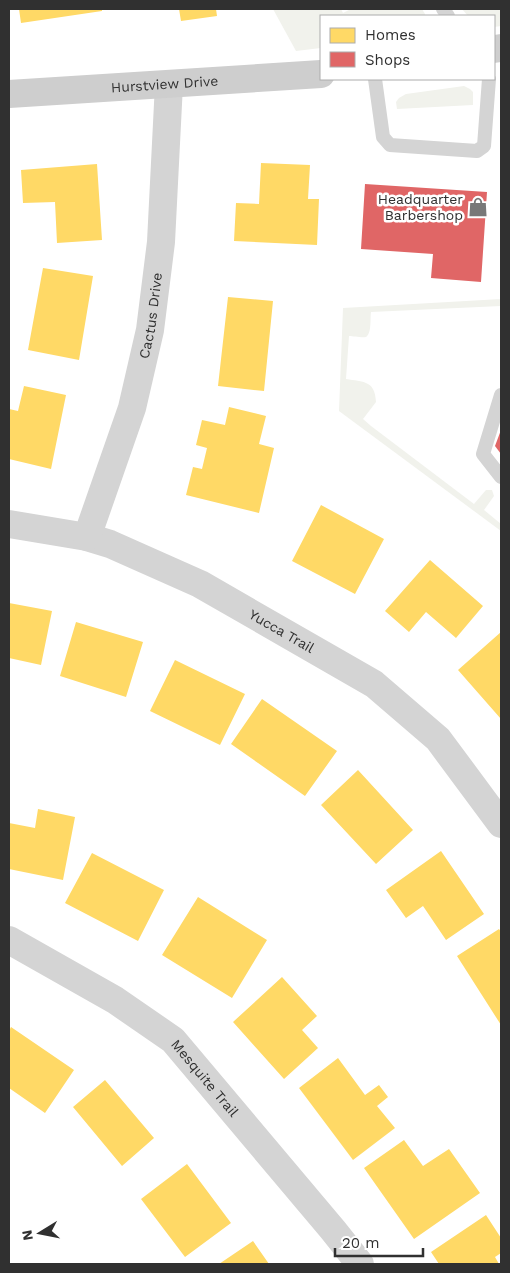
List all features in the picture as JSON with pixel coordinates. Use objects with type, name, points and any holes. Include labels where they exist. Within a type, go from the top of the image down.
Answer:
[{"type":"street","name":"Hurstview Drive","points":[[9,94],[320,74]]},
{"type":"street","name":"Cactus Drive","points":[[87,537],[132,408],[150,330],[161,242],[169,84]]},
{"type":"street","name":"Yucca Trail","points":[[9,524],[87,537],[110,544],[200,584],[374,684],[438,739],[501,824]]},
{"type":"street","name":"Mesquite Trail","points":[[9,940],[115,1000],[173,1040],[334,1230],[360,1264]]},
{"type":"lane","points":[[375,80],[383,137],[390,145],[477,151],[484,146],[489,80]]},
{"type":"lane","points":[[501,395],[483,454],[501,477]]},
{"type":"shaded area","points":[[273,9],[341,9],[343,13],[351,9],[422,9],[425,14],[320,15],[320,48],[296,51]]},
{"type":"shaded area","points":[[462,9],[501,9],[501,26],[495,27],[495,15],[467,15]]},
{"type":"shaded area","points":[[464,86],[473,92],[473,105],[397,109],[396,102],[406,94]]},
{"type":"shaded area","points":[[501,299],[501,306],[371,312],[368,335],[366,337],[349,336],[346,379],[367,383],[371,386],[376,402],[363,419],[371,426],[474,504],[486,490],[492,490],[494,496],[484,510],[501,524],[501,531],[339,411],[343,308]]},
{"type":"building: Homes","points":[[19,9],[102,9],[102,11],[21,23]]},
{"type":"building: Homes","points":[[179,9],[216,9],[217,16],[181,21]]},
{"type":"building: Homes","points":[[261,163],[310,165],[308,199],[319,199],[317,245],[234,241],[236,203],[259,204]]},
{"type":"building: Homes","points":[[97,164],[102,240],[57,243],[55,202],[23,203],[21,170]]},
{"type":"building: Homes","points":[[43,268],[93,276],[79,360],[28,350]]},
{"type":"building: Homes","points":[[228,297],[273,301],[264,391],[218,386]]},
{"type":"building: Homes","points":[[24,386],[66,395],[51,469],[9,459],[9,409],[18,411]]},
{"type":"building: Homes","points":[[229,407],[266,416],[259,444],[274,448],[259,513],[186,495],[193,467],[202,469],[207,448],[196,445],[202,420],[225,425]]},
{"type":"building: Homes","points":[[321,505],[384,539],[355,594],[292,561]]},
{"type":"building: Homes","points":[[430,560],[483,606],[456,638],[426,612],[409,632],[385,611]]},
{"type":"building: Homes","points":[[9,603],[52,611],[41,665],[9,658]]},
{"type":"building: Homes","points":[[76,622],[143,642],[126,697],[60,676]]},
{"type":"building: Homes","points":[[501,632],[501,719],[458,670]]},
{"type":"building: Homes","points":[[175,660],[245,694],[220,745],[150,711]]},
{"type":"building: Homes","points":[[262,699],[337,751],[305,796],[231,744]]},
{"type":"building: Homes","points":[[358,770],[413,830],[376,864],[321,805]]},
{"type":"building: Homes","points":[[38,809],[75,817],[63,880],[9,869],[9,823],[35,828]]},
{"type":"building: Homes","points":[[441,851],[484,914],[446,940],[423,906],[406,918],[386,890]]},
{"type":"building: Homes","points":[[92,853],[164,890],[138,941],[65,903]]},
{"type":"building: Homes","points":[[198,897],[267,940],[232,998],[162,955]]},
{"type":"building: Homes","points":[[499,929],[501,932],[501,1025],[457,956]]},
{"type":"building: Homes","points":[[282,977],[317,1016],[302,1030],[318,1048],[284,1079],[233,1022]]},
{"type":"building: Homes","points":[[11,1027],[74,1070],[45,1113],[9,1088],[9,1031]]},
{"type":"building: Homes","points":[[338,1058],[365,1095],[379,1085],[388,1097],[377,1106],[395,1128],[353,1160],[299,1088]]},
{"type":"building: Homes","points":[[105,1080],[154,1138],[122,1166],[73,1107]]},
{"type":"building: Homes","points":[[404,1140],[423,1166],[449,1149],[480,1193],[414,1239],[364,1168]]},
{"type":"building: Homes","points":[[187,1164],[231,1223],[185,1257],[141,1199]]},
{"type":"building: Homes","points":[[486,1215],[501,1238],[501,1253],[495,1257],[499,1264],[439,1264],[431,1252]]},
{"type":"building: Homes","points":[[253,1241],[269,1264],[219,1264]]},
{"type":"building: Shops","points":[[365,184],[487,192],[481,282],[431,278],[433,254],[361,249]]},
{"type":"building: Shops","points":[[501,430],[501,454],[495,446]]},
{"type":"place","name":"Headquarter Barbershop","points":[[478,207]]}]
